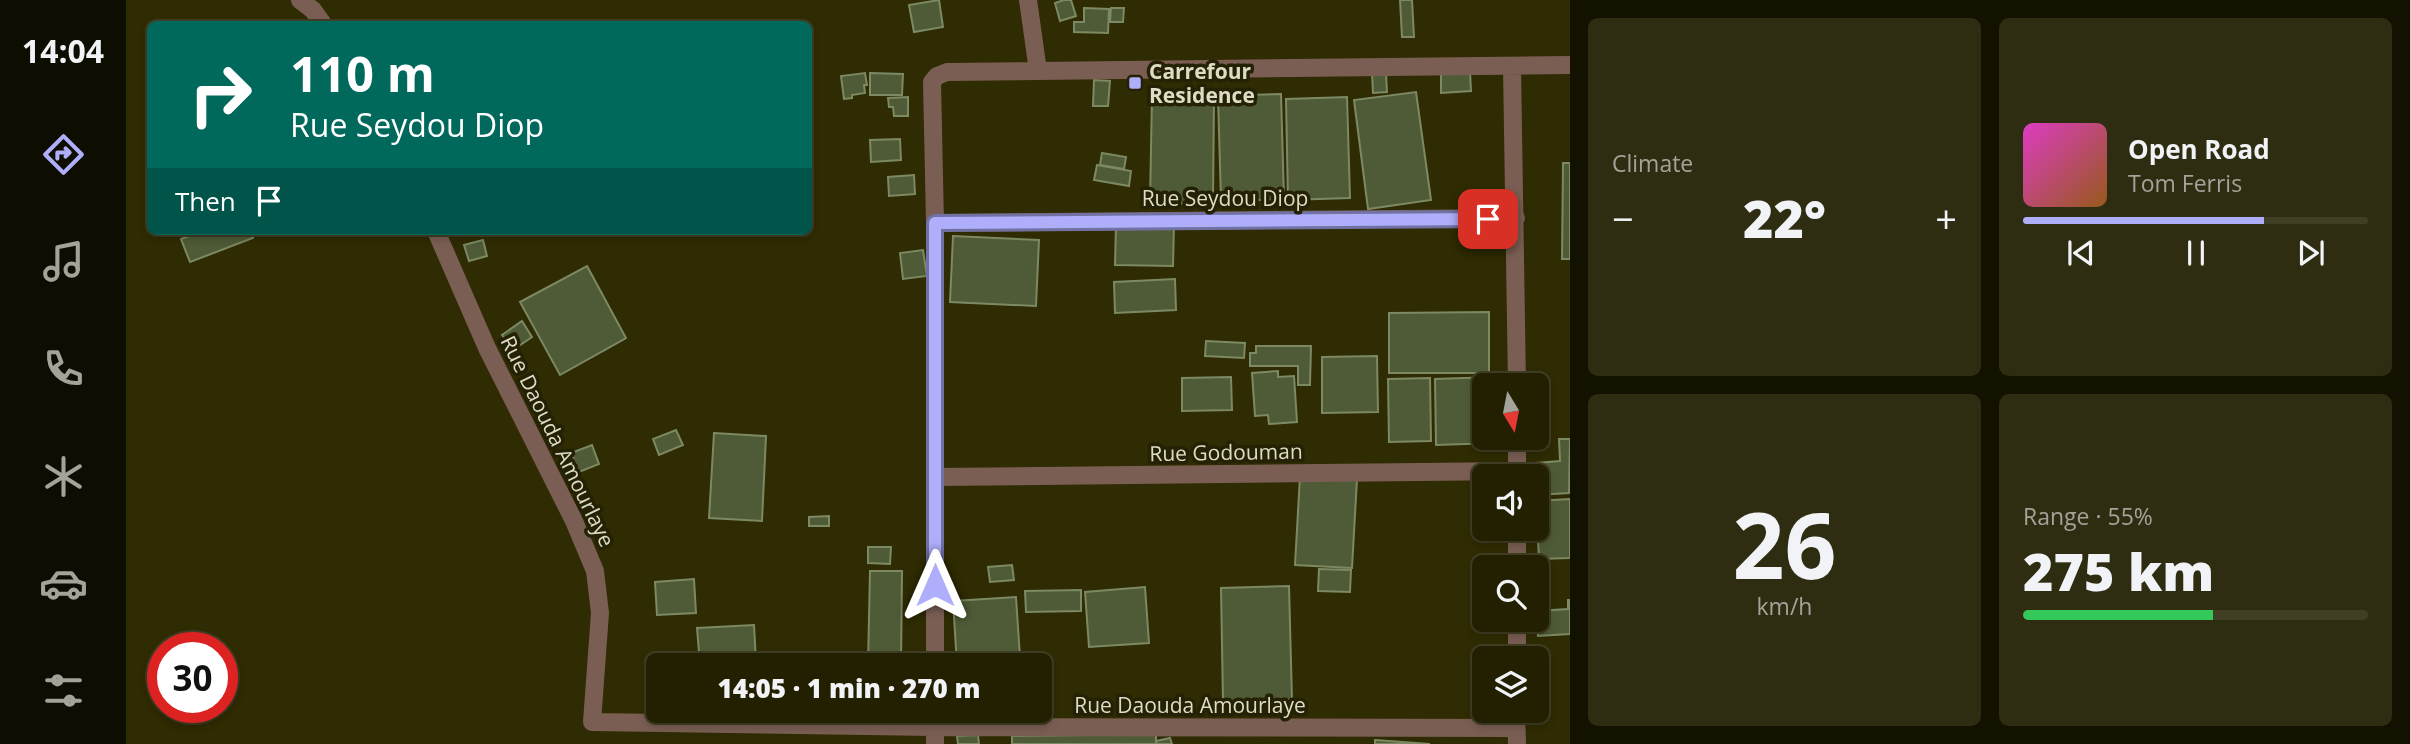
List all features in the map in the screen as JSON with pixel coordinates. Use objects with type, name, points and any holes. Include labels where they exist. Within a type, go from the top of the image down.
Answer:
[{"type":"street","points":[[300,0],[313,10],[321,21]]},
{"type":"street","points":[[1028,0],[1038,71]]},
{"type":"street","points":[[935,653],[935,223],[932,82],[937,76],[947,72],[1570,65]]},
{"type":"street","points":[[1512,67],[1517,373]]},
{"type":"street","name":"Rue Seydou Diop","points":[[935,223],[1516,218]]},
{"type":"street","name":"Rue Daouda Amourlaye","points":[[438,235],[486,348],[574,521],[595,571],[600,612],[592,722],[935,727],[1516,728]]},
{"type":"street","name":"Rue Godouman","points":[[934,477],[1472,474]]},
{"type":"building","points":[[939,0],[943,27],[914,32],[909,5]]},
{"type":"building","points":[[1071,0],[1076,16],[1060,21],[1055,3]]},
{"type":"building","points":[[1400,0],[1412,0],[1414,37],[1402,37]]},
{"type":"building","points":[[1084,8],[1109,9],[1108,33],[1074,32],[1074,22],[1084,22]]},
{"type":"building","points":[[1111,8],[1124,8],[1123,22],[1110,22]]},
{"type":"building","points":[[1470,72],[1471,91],[1441,93],[1441,73]]},
{"type":"building","points":[[865,73],[865,93],[844,99],[841,76]]},
{"type":"building","points":[[870,73],[903,74],[902,95],[870,95]]},
{"type":"building","points":[[1372,73],[1386,73],[1387,92],[1373,93]]},
{"type":"building","points":[[1094,80],[1110,81],[1108,106],[1093,106]]},
{"type":"building","points":[[1416,92],[1431,200],[1368,209],[1354,100]]},
{"type":"building","points":[[1281,94],[1284,199],[1221,201],[1218,96]]},
{"type":"building","points":[[1152,95],[1214,96],[1213,204],[1150,203]]},
{"type":"building","points":[[908,97],[908,116],[894,116],[888,98]]},
{"type":"building","points":[[1347,97],[1350,198],[1288,200],[1286,99]]},
{"type":"building","points":[[900,139],[901,160],[871,162],[870,140]]},
{"type":"building","points":[[1102,153],[1126,157],[1124,169],[1100,165]]},
{"type":"building","points":[[1563,163],[1570,163],[1570,259],[1562,259]]},
{"type":"building","points":[[1097,165],[1131,171],[1129,186],[1094,180]]},
{"type":"building","points":[[914,175],[915,194],[889,196],[888,177]]},
{"type":"building","points":[[1116,224],[1174,224],[1173,266],[1115,265]]},
{"type":"building","points":[[192,235],[252,235],[253,238],[190,262],[181,239]]},
{"type":"building","points":[[953,236],[1039,240],[1036,306],[950,302]]},
{"type":"building","points":[[483,240],[487,256],[469,261],[464,245]]},
{"type":"building","points":[[923,250],[927,276],[903,279],[900,253]]},
{"type":"building","points":[[587,266],[626,338],[560,375],[520,302]]},
{"type":"building","points":[[1175,279],[1176,310],[1115,313],[1114,282]]},
{"type":"building","points":[[1489,312],[1489,373],[1389,373],[1389,313]]},
{"type":"building","points":[[522,321],[532,337],[513,350],[502,335]]},
{"type":"building","points":[[1206,341],[1245,343],[1244,358],[1205,356]]},
{"type":"building","points":[[1256,346],[1311,346],[1310,385],[1298,385],[1298,366],[1250,366],[1250,353],[1256,353]]},
{"type":"building","points":[[1377,356],[1378,412],[1322,413],[1322,357]]},
{"type":"building","points":[[1278,371],[1278,377],[1294,376],[1297,422],[1269,424],[1268,415],[1255,416],[1252,373]]},
{"type":"building","points":[[1231,377],[1232,410],[1182,411],[1182,378]]},
{"type":"building","points":[[1430,378],[1431,441],[1389,442],[1388,379]]},
{"type":"building","points":[[1472,378],[1472,444],[1436,445],[1435,379]]},
{"type":"building","points":[[676,430],[683,445],[659,455],[653,439]]},
{"type":"building","points":[[714,433],[766,436],[762,521],[709,518]]},
{"type":"building","points":[[1559,439],[1570,439],[1569,493],[1549,494],[1549,464],[1536,463],[1560,461]]},
{"type":"building","points":[[592,445],[599,464],[579,472],[571,453]]},
{"type":"building","points":[[1300,476],[1357,479],[1352,568],[1295,565]]},
{"type":"building","points":[[1570,499],[1570,558],[1549,559],[1549,555],[1539,555],[1538,541],[1549,541],[1549,500]]},
{"type":"building","points":[[829,516],[829,526],[809,526],[809,517]]},
{"type":"building","points":[[868,547],[891,547],[890,564],[868,563]]},
{"type":"building","points":[[1012,565],[1014,580],[990,582],[988,567]]},
{"type":"building","points":[[1319,569],[1351,570],[1350,592],[1318,591]]},
{"type":"building","points":[[870,571],[902,571],[901,653],[868,653]]},
{"type":"building","points":[[694,579],[696,613],[657,615],[655,582]]},
{"type":"building","points":[[1289,586],[1292,700],[1223,702],[1221,588]]},
{"type":"building","points":[[1145,587],[1149,643],[1089,647],[1085,592]]},
{"type":"building","points":[[1081,590],[1081,611],[1026,612],[1025,591]]},
{"type":"building","points":[[1016,597],[1020,653],[956,653],[953,601]]},
{"type":"building","points":[[1570,600],[1570,634],[1538,636],[1538,632],[1549,632],[1549,610],[1568,609]]},
{"type":"building","points":[[754,625],[756,653],[699,653],[697,628]]},
{"type":"building","points":[[1156,734],[1156,744],[1012,744],[1012,736]]},
{"type":"building","points":[[978,735],[979,744],[958,744],[957,736]]},
{"type":"building","points":[[1170,738],[1172,744],[1157,744],[1156,741]]},
{"type":"building","points":[[1375,740],[1430,744],[1375,744]]},
{"type":"place","name":"Carrefour Residence","points":[[1135,83]]},
{"type":"route","points":[[935,585],[935,223],[1488,219]]}]
